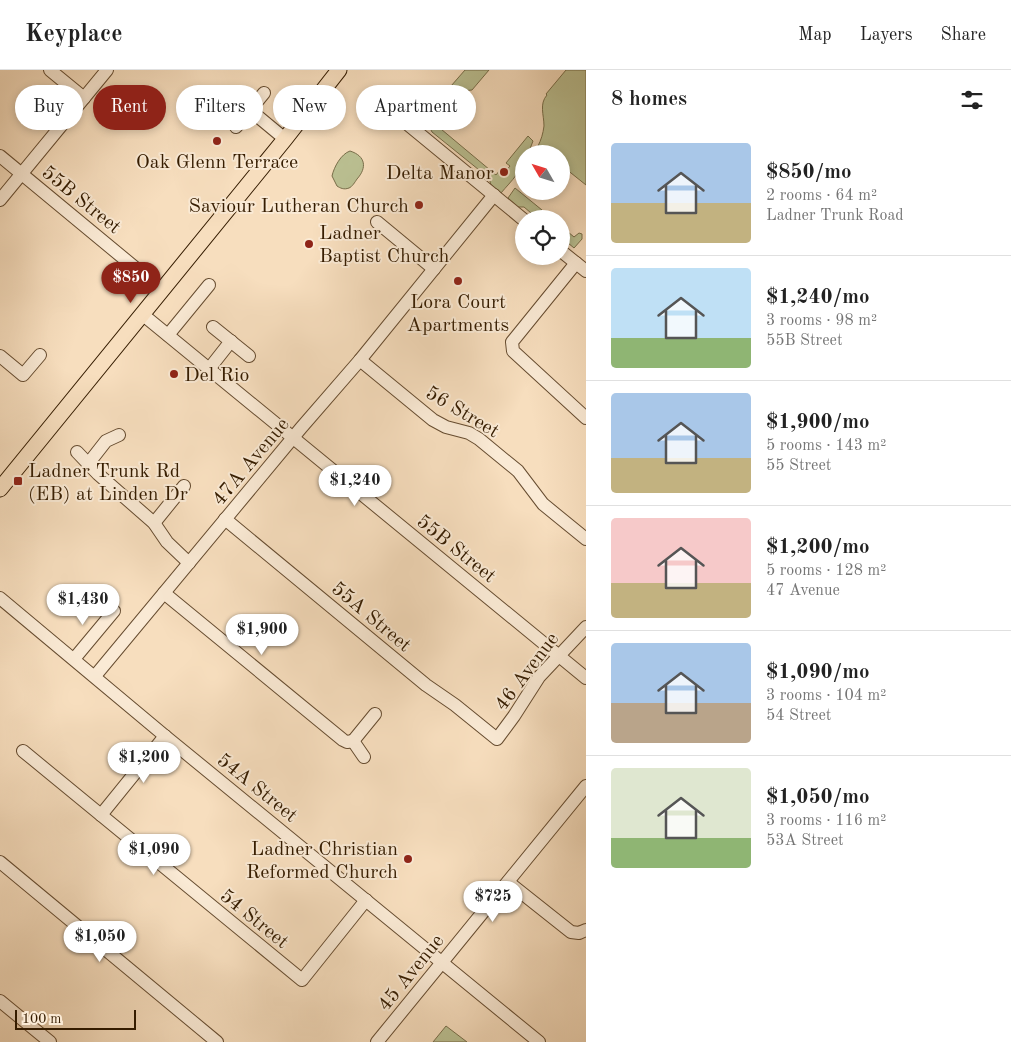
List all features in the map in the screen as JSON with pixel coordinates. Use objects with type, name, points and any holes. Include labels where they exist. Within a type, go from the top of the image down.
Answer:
[{"type":"main road","points":[[0,489],[339,70]]},
{"type":"street","points":[[50,70],[84,98]]},
{"type":"street","points":[[0,200],[107,70]]},
{"type":"street","points":[[263,121],[285,139]]},
{"type":"street","points":[[415,130],[515,212]]},
{"type":"street","name":"55B Street","points":[[0,156],[162,290]]},
{"type":"street","name":"47A Avenue","points":[[95,676],[360,360],[494,195]]},
{"type":"street","points":[[377,222],[434,269]]},
{"type":"street","points":[[570,258],[586,271]]},
{"type":"street","points":[[576,262],[512,342],[513,352],[586,418]]},
{"type":"street","points":[[168,335],[209,285]]},
{"type":"street","name":"55B Street","points":[[142,314],[586,678]]},
{"type":"street","points":[[213,327],[249,356]]},
{"type":"street","points":[[209,369],[231,341]]},
{"type":"street","points":[[0,356],[23,375],[40,355]]},
{"type":"street","name":"56 Street","points":[[360,360],[433,420],[446,427],[469,433],[479,439],[518,471],[543,504],[586,539]]},
{"type":"street","points":[[88,464],[106,441],[119,435]]},
{"type":"street","points":[[77,452],[154,522],[169,545],[189,563]]},
{"type":"street","points":[[154,522],[184,486]]},
{"type":"street","name":"55A Street","points":[[225,520],[426,685],[497,738]]},
{"type":"street","points":[[164,593],[343,740],[347,742],[353,741],[375,714]]},
{"type":"street","name":"54A Street","points":[[0,598],[539,1042]]},
{"type":"street","points":[[74,659],[114,611]]},
{"type":"street","name":"46 Avenue","points":[[497,738],[533,686],[558,655],[586,627]]},
{"type":"street","points":[[101,816],[166,736]]},
{"type":"street","points":[[353,741],[364,757]]},
{"type":"street","name":"54 Street","points":[[23,751],[302,980],[366,900]]},
{"type":"street","name":"45 Avenue","points":[[377,1042],[586,786]]},
{"type":"street","points":[[0,862],[217,1042]]},
{"type":"street","points":[[508,882],[572,932],[579,933],[586,930]]},
{"type":"street","points":[[0,1001],[50,1042]]},
{"type":"green space","points":[[465,70],[489,70],[476,85],[452,85]]},
{"type":"green space","points":[[566,70],[586,70],[586,185],[570,172],[570,145],[538,145],[544,129],[543,102],[546,94]]},
{"type":"green space","points":[[431,130],[442,130],[496,175],[500,170],[504,173],[510,166],[506,163],[515,152],[515,177],[501,193],[491,185],[489,178]]},
{"type":"green space","points":[[528,136],[533,141],[531,145],[521,145]]},
{"type":"green space","points":[[350,151],[362,159],[363,167],[352,186],[347,189],[337,186],[332,176],[338,161]]},
{"type":"green space","points":[[515,188],[515,200],[530,200],[542,210],[528,210],[524,207],[518,207],[508,198]]},
{"type":"green space","points":[[579,233],[582,234],[582,239],[574,248],[570,245],[570,234],[574,237]]},
{"type":"green space","points":[[446,1026],[467,1042],[433,1042]]},
{"type":"place","name":"Oak Glenn Terrace","points":[[217,141]]},
{"type":"place","name":"Delta Manor","points":[[504,172]]},
{"type":"place","name":"Saviour Lutheran Church","points":[[419,205]]},
{"type":"place","name":"Ladner Baptist Church","points":[[309,244]]},
{"type":"place","name":"Lora Court Apartments","points":[[458,281]]},
{"type":"place","name":"Del Rio","points":[[174,374]]},
{"type":"place","name":"Ladner Trunk Rd (EB) at Linden Dr","points":[[18,481]]},
{"type":"place","name":"Ladner Christian Reformed Church","points":[[408,859]]}]
